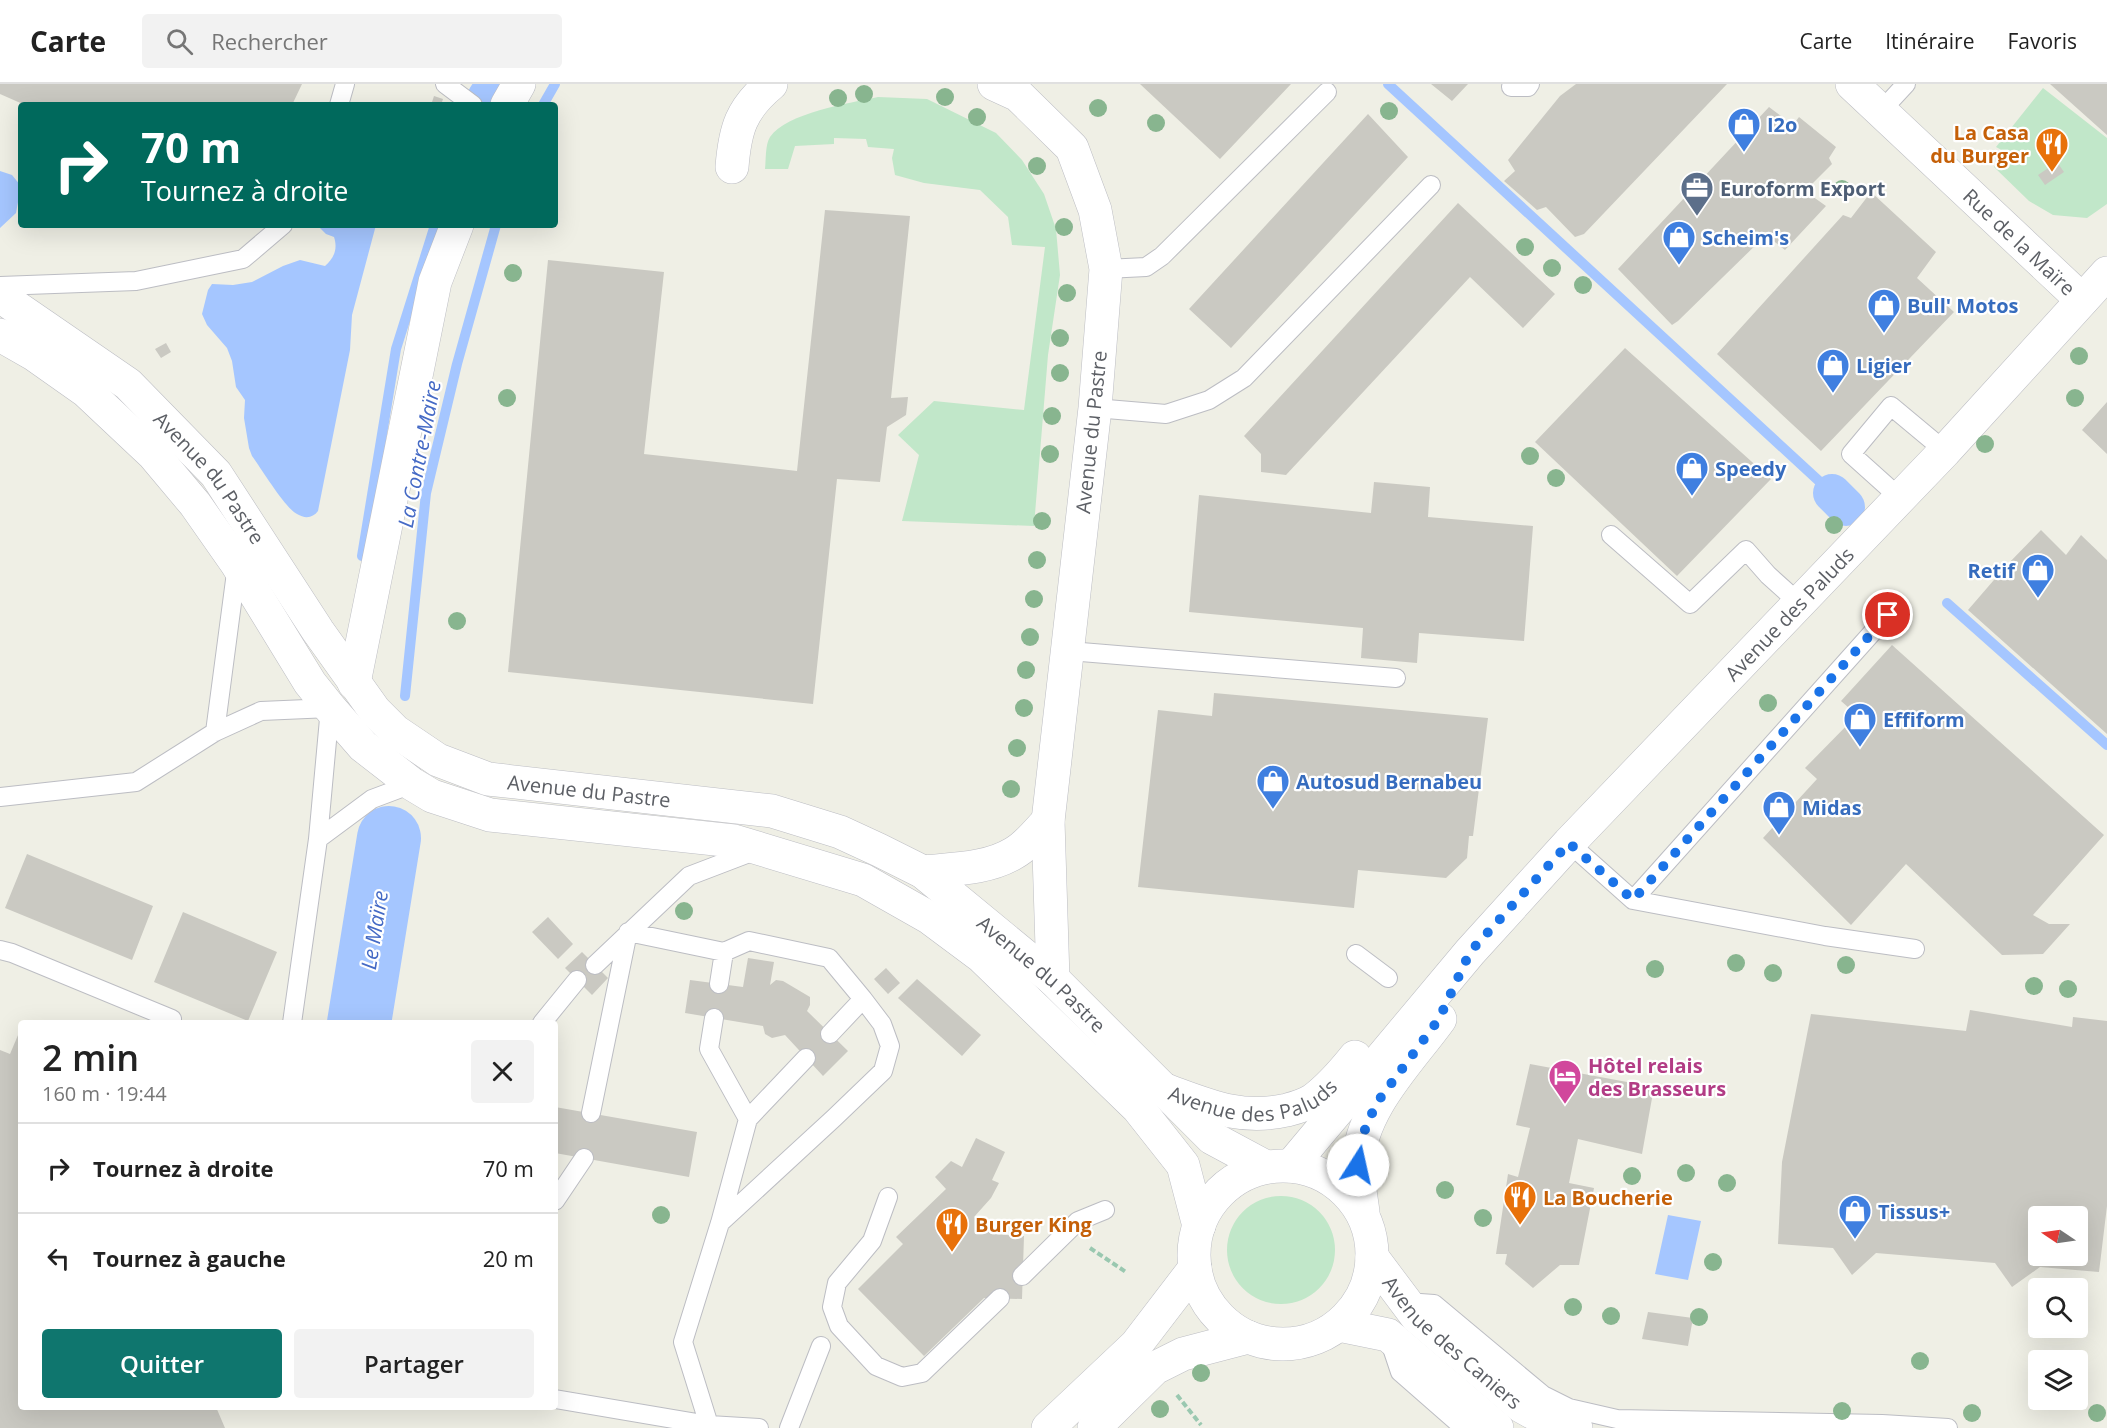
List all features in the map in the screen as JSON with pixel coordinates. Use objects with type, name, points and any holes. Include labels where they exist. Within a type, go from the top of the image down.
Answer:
[{"type":"street","points":[[509,102],[519,84]]},
{"type":"street","points":[[732,167],[734,139],[742,117],[755,98],[771,84]]},
{"type":"street","name":"Avenue du Pastre","points":[[994,84],[1018,95],[1072,148],[1095,210],[1106,269],[1095,408],[1048,821],[1053,978]]},
{"type":"street","name":"Rue de la Maïre","points":[[1852,84],[2082,300]]},
{"type":"street","points":[[354,683],[435,282],[456,228]]},
{"type":"street","name":"Avenue des Paluds","points":[[1279,1167],[1569,843],[1945,451],[2107,273]]},
{"type":"street","name":"Avenue du Pastre","points":[[0,296],[128,384],[216,474],[354,683],[375,711],[395,731],[438,760],[488,779],[772,811],[840,832],[924,872],[1053,978],[1212,1138],[1279,1167]]},
{"type":"street","name":"Avenue du Pastre","points":[[0,335],[35,355],[86,391],[153,454],[195,504],[237,564],[310,683],[363,746],[412,784],[432,796],[490,814],[734,841],[863,880],[930,918],[981,956],[1138,1108],[1183,1165],[1199,1226]]},
{"type":"street","points":[[924,872],[977,866],[998,861],[1016,852],[1048,821]]},
{"type":"street","name":"Avenue des Paluds","points":[[1160,1088],[1217,1108],[1250,1115],[1275,1113],[1312,1101],[1339,1076],[1409,995],[1470,952]]},
{"type":"street","name":"Avenue des Paluds","points":[[1363,1212],[1358,1165],[1364,1132],[1376,1104],[1439,1019],[1470,952]]},
{"type":"street","points":[[1279,1167],[1316,1172],[1336,1183],[1363,1212],[1372,1257],[1370,1276],[1353,1311],[1339,1325],[1318,1337],[1295,1344],[1271,1343],[1248,1337],[1228,1325],[1213,1309],[1201,1290],[1195,1268],[1195,1247],[1199,1226],[1210,1205],[1225,1187],[1244,1175],[1279,1167]]},
{"type":"street","name":"Avenue des Caniers","points":[[1372,1257],[1418,1317],[1521,1406],[1548,1421],[1576,1428]]},
{"type":"street","points":[[1048,1428],[1136,1345],[1195,1268]]},
{"type":"street","name":"Avenue des Caniers","points":[[1339,1325],[1388,1335],[1497,1428]]},
{"type":"street","points":[[1094,1428],[1155,1368],[1183,1354],[1248,1337]]},
{"type":"lane","points":[[340,102],[345,84]]},
{"type":"lane","points":[[445,84],[469,102]]},
{"type":"lane","points":[[1511,87],[1528,87],[1530,84]]},
{"type":"lane","points":[[1881,111],[1906,84]]},
{"type":"lane","points":[[1106,269],[1146,267],[1162,256],[1327,92]]},
{"type":"lane","points":[[1095,408],[1166,414],[1209,400],[1244,378],[1431,185]]},
{"type":"lane","points":[[0,286],[136,281],[243,259],[279,228]]},
{"type":"lane","points":[[1900,498],[1851,454],[1891,406],[1945,451]]},
{"type":"lane","points":[[1611,535],[1690,604],[1746,550],[1799,603]]},
{"type":"lane","points":[[215,732],[237,564]]},
{"type":"lane","points":[[1633,900],[1888,615]]},
{"type":"lane","points":[[1069,651],[1396,678]]},
{"type":"lane","points":[[0,796],[136,782],[215,732],[261,711],[330,708],[318,839],[292,1020]]},
{"type":"lane","points":[[318,839],[372,799],[412,784]]},
{"type":"lane","points":[[1569,843],[1633,900],[1826,936],[1915,949]]},
{"type":"lane","points":[[595,965],[689,876],[763,848]]},
{"type":"lane","points":[[628,932],[724,952],[749,941],[829,958],[882,1024],[890,1046],[883,1071],[720,1223]]},
{"type":"lane","points":[[591,1113],[628,932]]},
{"type":"lane","points":[[0,950],[172,1019]]},
{"type":"lane","points":[[719,984],[724,952]]},
{"type":"lane","points":[[1356,954],[1388,978]]},
{"type":"lane","points":[[544,1020],[577,980]]},
{"type":"lane","points":[[830,1034],[863,999]]},
{"type":"lane","points":[[714,1018],[709,1049],[748,1119]]},
{"type":"lane","points":[[709,1425],[683,1341],[720,1223],[748,1119],[806,1059]]},
{"type":"lane","points":[[558,1197],[584,1158]]},
{"type":"lane","points":[[888,1197],[872,1240],[837,1283],[832,1307],[839,1326],[876,1366],[902,1377],[922,1373],[1000,1298]]},
{"type":"lane","points":[[1022,1276],[1078,1221],[1105,1210]]},
{"type":"lane","points":[[1406,1302],[1434,1305],[1543,1395],[1569,1408],[1617,1419],[1948,1428]]},
{"type":"lane","points":[[1388,1335],[1400,1372],[1464,1428]]},
{"type":"lane","points":[[789,1428],[821,1346]]},
{"type":"lane","points":[[558,1400],[709,1425],[759,1428]]},
{"type":"path","points":[[1082,1254],[1091,1247],[1126,1272]]},
{"type":"green space","points":[[2043,88],[2107,138],[2107,204],[2087,218],[2053,215],[2029,201],[1994,167],[2007,153],[1996,147]]},
{"type":"green space","points":[[878,97],[927,99],[996,133],[1022,160],[1044,194],[1056,229],[1060,275],[1048,355],[1034,526],[902,521],[919,455],[898,435],[934,401],[1024,410],[1045,247],[1012,245],[1008,217],[980,190],[924,183],[895,175],[892,158],[894,149],[868,147],[866,139],[834,138],[834,144],[795,146],[788,169],[765,169],[768,140],[790,121],[820,110]]},
{"type":"green space","points":[[1281,1196],[1302,1200],[1319,1212],[1331,1229],[1335,1250],[1331,1271],[1319,1288],[1302,1300],[1281,1304],[1260,1300],[1243,1288],[1231,1271],[1227,1250],[1231,1229],[1243,1212],[1260,1200]]},
{"type":"water","points":[[0,171],[12,175],[18,182],[18,202],[16,213],[0,228]]},
{"type":"water","points":[[320,228],[375,228],[352,315],[350,350],[318,511],[306,517],[300,516],[286,504],[252,456],[244,418],[245,400],[236,387],[232,361],[227,348],[207,325],[202,314],[208,290],[212,284],[233,285],[252,282],[300,260],[325,266],[331,260],[336,245],[334,237],[326,234]]},
{"type":"water","points":[[1668,1215],[1701,1221],[1688,1280],[1655,1274]]},
{"type":"building","points":[[0,84],[302,84],[293,102],[18,102],[0,94]]},
{"type":"building","points":[[1140,84],[1291,84],[1220,159]]},
{"type":"building","points":[[1431,84],[1468,84],[1452,101]]},
{"type":"building","points":[[1576,84],[1727,84],[1584,234],[1575,237],[1546,207],[1537,210],[1504,181],[1515,171],[1508,160],[1560,96]]},
{"type":"building","points":[[2050,84],[2107,84],[2107,135]]},
{"type":"building","points":[[434,96],[443,99],[442,102],[432,102]]},
{"type":"building","points":[[1769,107],[1793,125],[1799,117],[1836,147],[1829,158],[1832,164],[1805,191],[1826,206],[1785,250],[1766,235],[1672,325],[1618,269]]},
{"type":"building","points":[[1368,114],[1408,157],[1231,348],[1189,309]]},
{"type":"building","points":[[2057,162],[2064,172],[2045,185],[2038,175]]},
{"type":"building","points":[[1871,192],[1936,252],[1917,278],[1954,312],[1821,451],[1717,354],[1843,215],[1851,218]]},
{"type":"building","points":[[1458,203],[1555,294],[1523,328],[1470,277],[1286,475],[1261,472],[1261,454],[1244,436]]},
{"type":"building","points":[[825,210],[910,216],[891,398],[908,397],[906,415],[887,427],[880,482],[837,479],[813,704],[508,672],[548,260],[664,272],[644,454],[797,471]]},
{"type":"building","points":[[166,343],[171,352],[161,358],[155,349]]},
{"type":"building","points":[[1625,348],[1771,479],[1677,576],[1535,442]]},
{"type":"building","points":[[2107,402],[2107,454],[2082,430]]},
{"type":"building","points":[[1374,482],[1430,487],[1428,517],[1533,526],[1524,641],[1419,633],[1417,663],[1361,658],[1363,628],[1189,612],[1199,495],[1371,513]]},
{"type":"building","points":[[2041,530],[2066,555],[2081,535],[2107,560],[2107,734],[1968,610]]},
{"type":"building","points":[[1892,645],[2104,835],[2033,915],[2049,924],[2070,924],[2043,954],[2002,955],[1906,864],[1851,925],[1763,838],[1817,779],[1805,768],[1857,715],[1841,701]]},
{"type":"building","points":[[1214,693],[1488,718],[1473,836],[1469,836],[1467,858],[1446,878],[1358,870],[1354,908],[1138,887],[1158,710],[1212,716]]},
{"type":"building","points":[[27,854],[153,906],[132,960],[5,908]]},
{"type":"building","points":[[183,912],[277,952],[248,1020],[154,982]]},
{"type":"building","points":[[548,917],[573,944],[558,959],[532,932]]},
{"type":"building","points":[[582,952],[608,978],[592,995],[565,968]]},
{"type":"building","points":[[748,958],[774,962],[770,985],[776,980],[783,981],[810,997],[807,1011],[848,1051],[823,1076],[785,1035],[772,1038],[765,1034],[763,1026],[685,1013],[690,980],[743,987]]},
{"type":"building","points":[[886,968],[900,983],[888,994],[874,979]]},
{"type":"building","points":[[917,979],[981,1035],[962,1056],[898,998]]},
{"type":"building","points":[[1970,1010],[2072,1027],[2073,1017],[2107,1021],[2107,1206],[2099,1272],[2040,1267],[2012,1287],[1995,1263],[1876,1253],[1852,1275],[1833,1248],[1778,1244],[1782,1162],[1811,1014],[1966,1031]]},
{"type":"building","points":[[18,1035],[18,1410],[217,1410],[225,1428],[0,1428],[0,1050],[10,1054]]},
{"type":"building","points":[[1530,1064],[1654,1087],[1642,1154],[1578,1139],[1569,1183],[1594,1188],[1579,1265],[1560,1265],[1533,1288],[1505,1264],[1507,1254],[1496,1254],[1508,1174],[1518,1177],[1530,1128],[1516,1125]]},
{"type":"building","points":[[558,1108],[697,1132],[689,1177],[558,1154]]},
{"type":"building","name":"Burger King","points":[[976,1138],[1005,1152],[992,1180],[999,1183],[991,1198],[974,1217],[991,1234],[1024,1236],[1022,1299],[984,1298],[924,1356],[858,1289],[903,1244],[896,1237],[946,1189],[935,1177],[951,1161],[962,1167]]},
{"type":"building","points":[[1648,1312],[1693,1318],[1688,1346],[1642,1339]]},
{"type":"waterway","points":[[486,98],[495,84]]},
{"type":"waterway","name":"La Contre-Maïre","points":[[545,102],[555,84]]},
{"type":"waterway","points":[[1388,84],[1832,493]]},
{"type":"waterway","points":[[362,556],[396,349],[434,228]]},
{"type":"waterway","name":"La Contre-Maïre","points":[[405,696],[426,493],[457,364],[495,228]]},
{"type":"waterway","points":[[1832,493],[1846,507]]},
{"type":"waterway","points":[[1947,603],[2107,745]]},
{"type":"waterway","name":"Le Maïre","points":[[359,1020],[389,838]]},
{"type":"place","name":"I2o","points":[[1744,153]]},
{"type":"place","name":"La Casa du Burger","points":[[2052,173]]},
{"type":"place","name":"Euroform Export","points":[[1697,217]]},
{"type":"place","name":"Scheim's","points":[[1679,266]]},
{"type":"place","name":"Bull' Motos","points":[[1884,334]]},
{"type":"place","name":"Ligier","points":[[1833,394]]},
{"type":"place","name":"Speedy","points":[[1692,497]]},
{"type":"place","name":"Retif","points":[[2038,599]]},
{"type":"place","name":"Effiform","points":[[1860,748]]},
{"type":"place","name":"Autosud Bernabeu","points":[[1273,810]]},
{"type":"place","name":"Midas","points":[[1779,836]]},
{"type":"place","name":"Hôtel relais des Brasseurs","points":[[1565,1105]]},
{"type":"place","name":"La Boucherie","points":[[1520,1226]]},
{"type":"place","name":"Tissus+","points":[[1855,1240]]},
{"type":"place","name":"Burger King","points":[[952,1253]]},
{"type":"route","points":[[1358,1165],[1364,1132],[1376,1104],[1439,1019],[1470,952],[1569,843],[1633,900],[1888,615]]}]
